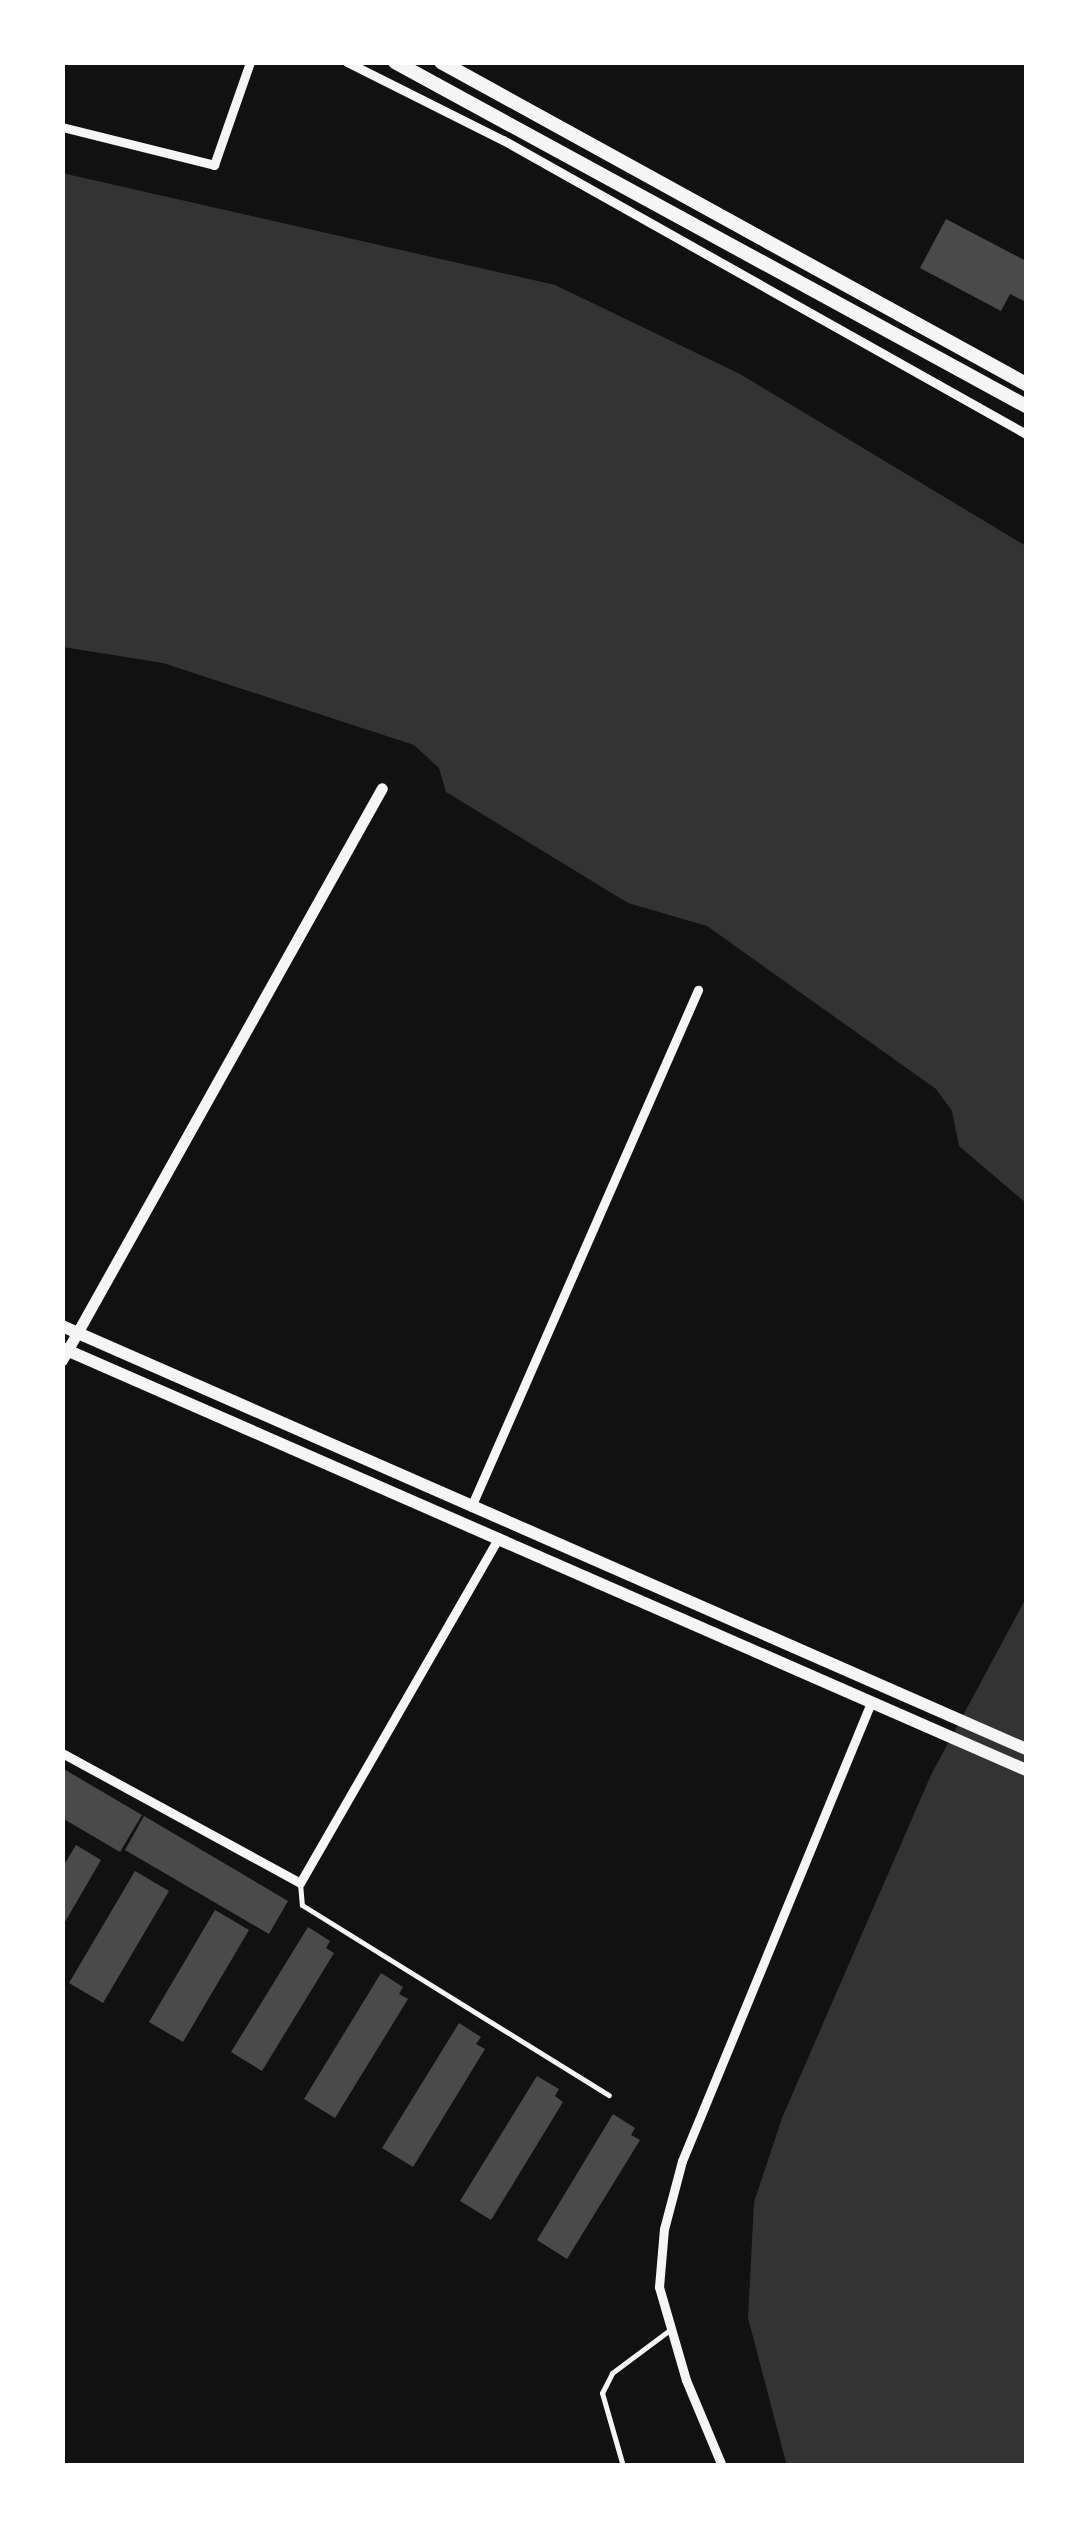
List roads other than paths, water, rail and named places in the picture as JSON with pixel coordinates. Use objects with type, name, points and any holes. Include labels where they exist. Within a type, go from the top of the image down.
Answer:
[{"type":"main road","points":[[395,62],[1026,406]]},
{"type":"main road","points":[[441,62],[1026,384]]},
{"type":"main road","points":[[62,1326],[928,1709],[1026,1748]]},
{"type":"main road","points":[[64,1353],[1026,1770]]},
{"type":"street","points":[[62,127],[214,165],[250,62]]},
{"type":"street","points":[[348,62],[469,122],[1026,434]]},
{"type":"street","points":[[64,1353],[382,788]]},
{"type":"street","points":[[470,1507],[698,990]]},
{"type":"street","points":[[62,1753],[300,1884],[497,1540]]},
{"type":"street","points":[[722,2466],[659,2287],[674,2183],[870,1705]]},
{"type":"lane","points":[[300,1884],[302,1905],[608,2095]]},
{"type":"lane","points":[[623,2466],[602,2392],[612,2372],[671,2329]]}]
